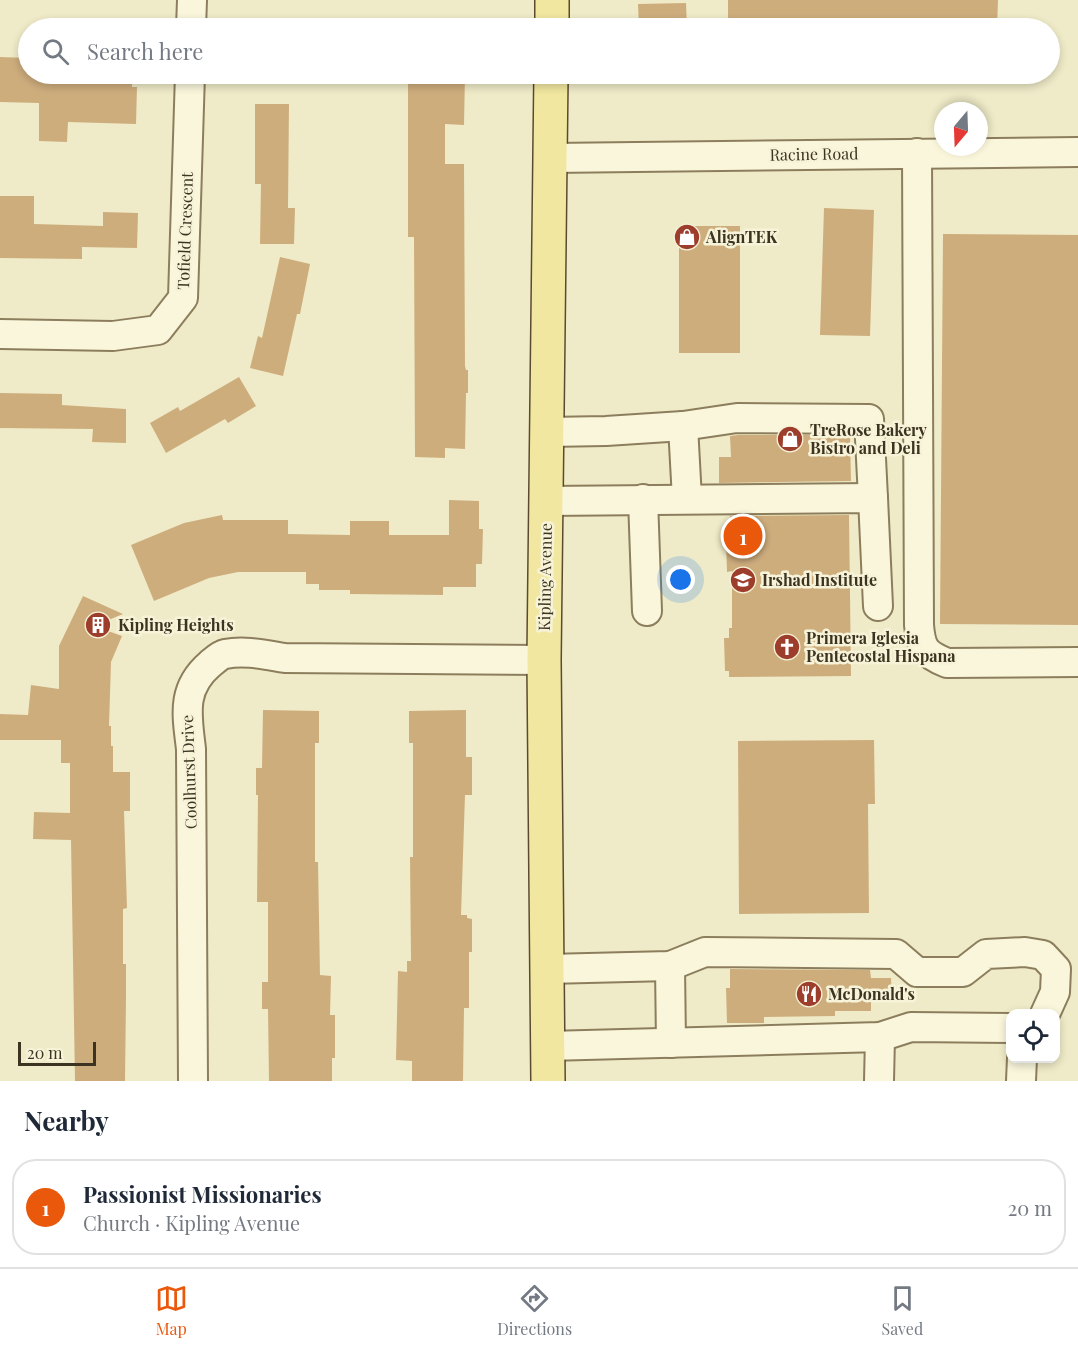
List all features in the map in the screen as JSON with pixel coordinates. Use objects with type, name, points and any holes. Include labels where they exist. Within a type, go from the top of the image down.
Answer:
[{"type":"main road","points":[[552,0],[552,18]]},
{"type":"main road","name":"Kipling Avenue","points":[[548,1081],[544,660],[551,84]]},
{"type":"street","points":[[191,18],[192,0]]},
{"type":"street","name":"Tofield Crescent","points":[[0,334],[113,336],[158,330],[183,298],[190,84]]},
{"type":"street","name":"Racine Road","points":[[551,158],[1078,152]]},
{"type":"street","points":[[917,153],[920,642],[929,656],[947,663],[1078,662]]},
{"type":"street","points":[[547,432],[683,426],[737,418],[869,418],[878,606]]},
{"type":"street","points":[[683,426],[687,499]]},
{"type":"street","points":[[546,501],[873,498]]},
{"type":"street","points":[[643,499],[647,611]]},
{"type":"street","name":"Coolhurst Drive","points":[[193,1081],[191,749],[186,708],[191,688],[202,671],[222,654],[244,653],[285,658],[544,660]]},
{"type":"street","points":[[547,969],[670,966],[705,952],[896,954],[917,972],[963,972],[986,954],[1025,952],[1043,955],[1056,969],[1054,992],[1047,1009]]},
{"type":"street","points":[[670,966],[671,1042]]},
{"type":"street","points":[[548,1046],[880,1037],[911,1027],[1006,1028]]},
{"type":"street","points":[[879,1081],[880,1037]]},
{"type":"street","points":[[1021,1081],[1022,1063]]},
{"type":"building","points":[[728,0],[998,0],[997,18],[728,18]]},
{"type":"building","points":[[686,3],[687,18],[639,18],[638,4]]},
{"type":"building","points":[[0,57],[18,58],[18,84],[132,84],[132,87],[137,87],[136,124],[68,122],[67,142],[39,141],[39,103],[0,102]]},
{"type":"building","points":[[408,84],[465,84],[464,125],[445,124],[445,164],[464,164],[465,366],[468,370],[468,393],[466,393],[465,449],[445,448],[445,458],[415,457],[414,237],[408,237]]},
{"type":"building","points":[[255,104],[289,104],[288,208],[295,208],[294,244],[260,244],[261,184],[255,184]]},
{"type":"building","points":[[0,196],[34,196],[34,224],[103,226],[103,212],[138,213],[137,248],[82,247],[82,259],[0,258]]},
{"type":"building","points":[[824,208],[874,210],[870,336],[820,335]]},
{"type":"building","points":[[687,226],[740,226],[740,353],[679,353],[679,233]]},
{"type":"building","points":[[943,234],[1078,235],[1078,625],[940,624]]},
{"type":"building","points":[[280,257],[310,264],[300,314],[297,314],[283,376],[250,368],[258,336],[262,338]]},
{"type":"building","points":[[239,377],[256,406],[228,423],[225,419],[166,453],[150,423],[178,407],[180,411]]},
{"type":"building","points":[[0,393],[62,394],[62,405],[126,409],[126,443],[92,442],[93,429],[0,428]]},
{"type":"building","name":"TreRose Bakery Bistro and Deli","points":[[850,435],[851,481],[719,483],[719,457],[731,457],[730,436]]},
{"type":"building","points":[[449,500],[479,501],[479,529],[483,529],[482,564],[476,564],[476,587],[443,587],[443,595],[350,594],[350,590],[319,590],[319,584],[306,584],[306,572],[238,572],[209,578],[154,601],[131,545],[184,523],[222,515],[223,520],[288,520],[288,534],[350,535],[350,521],[389,521],[389,535],[449,535]]},
{"type":"building","points":[[849,515],[851,676],[729,677],[729,671],[725,671],[724,638],[729,638],[729,628],[732,628],[732,571],[727,572],[726,542],[730,542],[730,516]]},
{"type":"building","points":[[83,596],[123,614],[94,626],[122,636],[111,662],[109,726],[111,726],[111,746],[113,746],[113,772],[130,772],[130,811],[124,811],[127,908],[123,909],[123,964],[126,964],[125,1081],[75,1081],[71,840],[33,839],[34,812],[70,813],[70,763],[61,763],[61,740],[0,740],[0,714],[28,715],[31,685],[59,689],[59,646]]},
{"type":"building","points":[[263,710],[319,711],[319,743],[315,743],[315,862],[318,862],[320,975],[331,976],[330,1015],[335,1015],[335,1058],[332,1058],[332,1081],[269,1081],[268,1009],[262,1009],[262,982],[268,982],[268,902],[257,902],[256,768],[262,768]]},
{"type":"building","points":[[466,710],[466,757],[472,757],[472,795],[465,795],[461,915],[467,915],[467,918],[472,919],[472,952],[469,952],[469,1008],[464,1008],[463,1081],[412,1081],[412,1061],[396,1060],[398,971],[407,972],[407,961],[411,961],[410,857],[413,857],[413,743],[409,743],[409,711]]},
{"type":"building","points":[[874,740],[875,804],[868,804],[869,913],[739,914],[738,741]]},
{"type":"building","name":"McDonald's","points":[[730,969],[870,970],[871,978],[891,978],[892,1000],[871,1000],[871,1011],[835,1011],[835,1016],[764,1017],[764,1023],[727,1023],[726,988],[730,988]]},
{"type":"place","name":"AlignTEK","points":[[687,237]]},
{"type":"place","name":"TreRose Bakery Bistro and Deli","points":[[790,439]]},
{"type":"place","name":"Passionist Missionaries","points":[[743,536]]},
{"type":"place","name":"Irshad Institute","points":[[743,580]]},
{"type":"place","name":"Kipling Heights","points":[[98,625]]},
{"type":"place","name":"Primera Iglesia Pentecostal Hispana","points":[[787,647]]},
{"type":"place","name":"McDonald's","points":[[809,994]]}]
